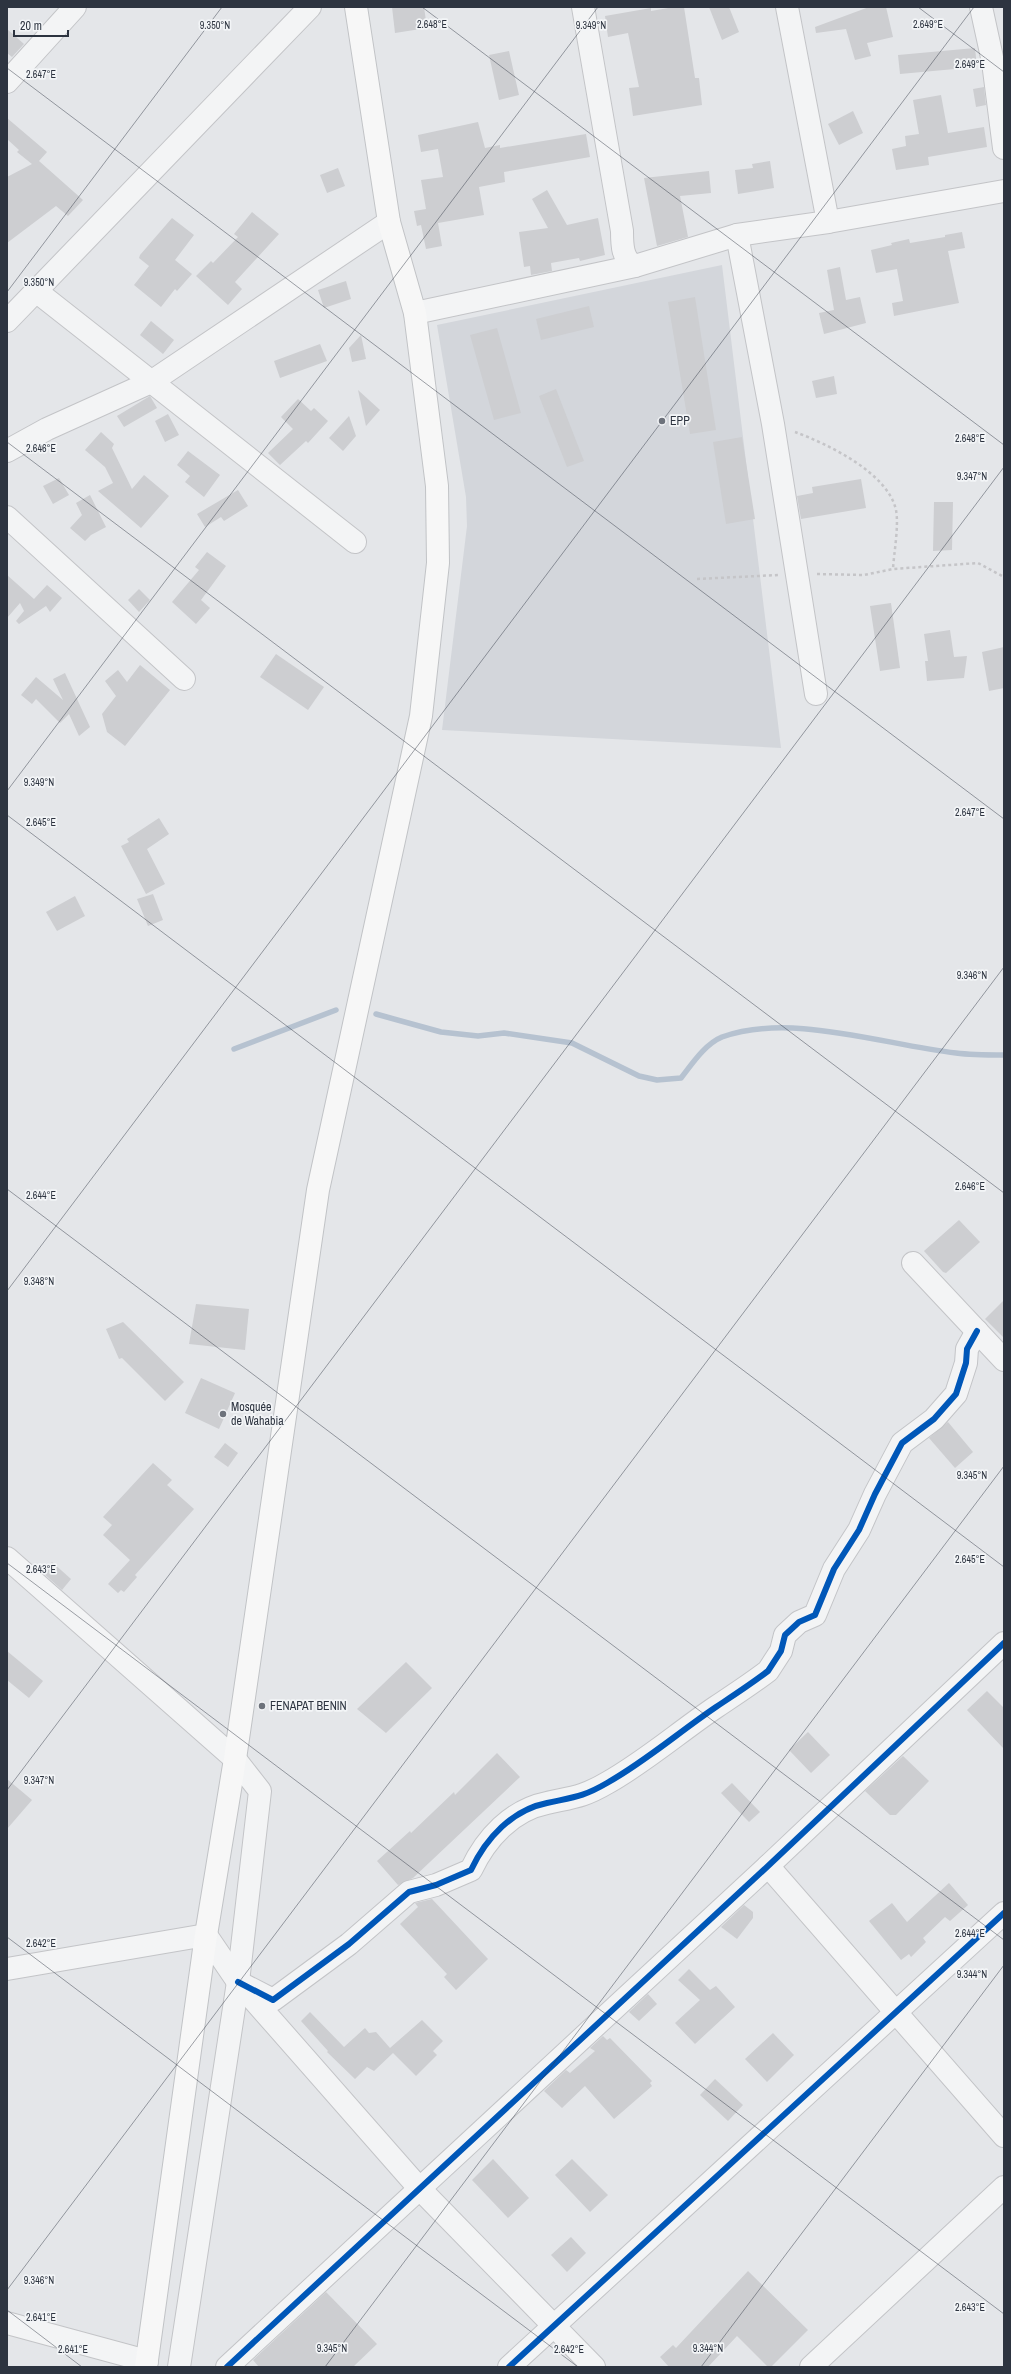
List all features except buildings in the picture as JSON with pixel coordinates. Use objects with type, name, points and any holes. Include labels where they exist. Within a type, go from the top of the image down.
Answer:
[{"type":"main road","points":[[147,2364],[206,1935],[235,1759],[318,1190],[421,716],[438,563],[439,520],[432,440],[415,313],[389,222],[356,7]]},
{"type":"street","points":[[7,82],[75,7]]},
{"type":"street","points":[[7,321],[310,7]]},
{"type":"street","points":[[583,7],[622,231],[624,254],[627,260],[635,266]]},
{"type":"street","points":[[787,7],[828,222]]},
{"type":"street","points":[[981,7],[993,62],[1004,148]]},
{"type":"street","points":[[415,313],[635,266],[738,235],[828,222],[1004,191]]},
{"type":"street","points":[[7,451],[47,429],[151,382],[389,222]]},
{"type":"street","points":[[738,235],[773,424],[816,694]]},
{"type":"street","points":[[36,291],[355,542]]},
{"type":"street","points":[[7,517],[184,679]]},
{"type":"street","points":[[913,1263],[1004,1360]]},
{"type":"street","points":[[238,1982],[273,2000],[349,1944],[409,1892],[436,1885],[471,1870],[481,1849],[497,1830],[518,1815],[530,1807],[547,1802],[586,1795],[606,1784],[631,1769],[768,1670],[780,1651],[785,1635],[798,1622],[815,1615],[834,1569],[859,1530],[874,1494],[902,1443],[934,1419],[956,1394],[966,1363],[967,1349],[977,1331]]},
{"type":"street","points":[[11,1569],[235,1759],[260,1791],[238,1982],[179,2367]]},
{"type":"street","points":[[227,2367],[768,1866],[1004,1643]]},
{"type":"street","points":[[768,1866],[1004,2136]]},
{"type":"street","points":[[509,2367],[1004,1913]]},
{"type":"street","points":[[7,1969],[206,1935],[238,1982],[419,2188],[555,2325],[594,2367]]},
{"type":"street","points":[[811,2367],[1004,2187]]},
{"type":"street","points":[[7,2323],[147,2364]]},
{"type":"path","points":[[773,424],[809,437],[870,471],[892,498],[896,512],[893,569]]},
{"type":"path","points":[[697,579],[797,574],[864,575],[893,569],[978,563],[1004,577]]},
{"type":"shaded area","points":[[722,265],[781,748],[442,730],[467,526],[466,497],[437,325]]},
{"type":"waterway","points":[[234,1049],[336,1010]]},
{"type":"waterway","points":[[376,1014],[441,1032],[478,1036],[504,1033],[572,1043],[639,1076],[657,1080],[681,1078],[704,1049],[710,1044],[722,1037],[749,1030],[778,1028],[807,1029],[956,1053],[974,1055],[1004,1055]]},
{"type":"cycle path","points":[[238,1982],[273,2000],[349,1944],[409,1892],[436,1885],[471,1870],[477,1858],[492,1837],[502,1827],[522,1812],[547,1803],[578,1796],[607,1783],[649,1756],[768,1671],[781,1651],[785,1635],[799,1622],[815,1615],[834,1569],[859,1530],[875,1494],[902,1443],[934,1419],[956,1394],[966,1363],[967,1349],[977,1331]]},
{"type":"cycle path","points":[[227,2367],[768,1866],[1004,1643]]},
{"type":"cycle path","points":[[509,2367],[1004,1913]]},
{"type":"place","name":"EPP","points":[[662,421]]},
{"type":"place","name":"Mosquée de Wahabia","points":[[223,1414]]},
{"type":"place","name":"FENAPAT BENIN","points":[[262,1706]]}]
